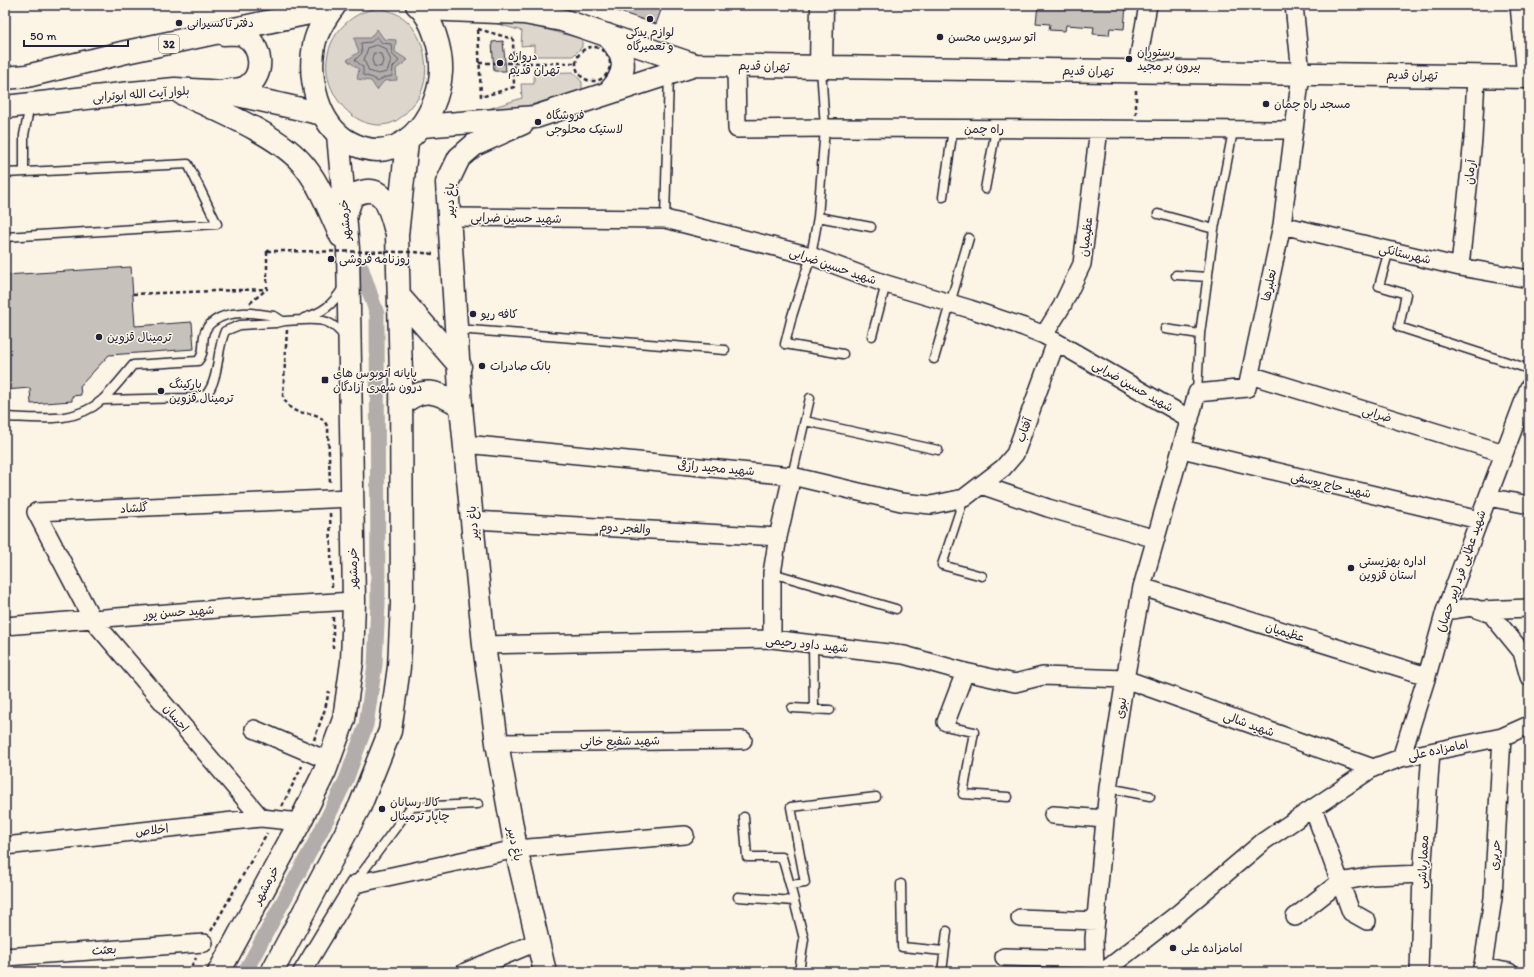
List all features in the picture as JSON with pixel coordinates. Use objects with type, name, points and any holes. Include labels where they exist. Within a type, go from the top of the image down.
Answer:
[{"type":"main road","points":[[219,34],[266,16],[285,5]]},
{"type":"main road","points":[[821,67],[822,5]]},
{"type":"main road","name":"32","points":[[5,78],[27,76],[126,52],[219,34],[334,6]]},
{"type":"main road","name":"32","points":[[334,6],[323,22],[314,44],[312,68],[314,92],[323,114],[338,134],[350,142],[363,147],[378,149],[393,147],[407,142]]},
{"type":"main road","points":[[272,972],[360,806],[390,731],[399,667],[402,604],[401,405],[397,235],[407,142],[422,126],[433,106],[440,85],[441,63],[437,41],[420,7],[524,13],[562,20],[695,65]]},
{"type":"main road","points":[[219,34],[241,34],[253,43],[259,56],[258,71],[251,83],[245,88],[224,92]]},
{"type":"main road","points":[[607,35],[618,46],[622,58],[623,69],[619,81],[610,91]]},
{"type":"main road","points":[[422,126],[535,117],[610,91],[695,65]]},
{"type":"main road","name":"تهران قدیم","points":[[695,65],[1527,77]]},
{"type":"main road","points":[[175,89],[282,144],[301,161],[315,182],[348,249]]},
{"type":"main road","name":"بلوار آیت الله ابوترابی","points":[[5,107],[175,89],[224,92],[323,114]]},
{"type":"main road","name":"باغ دبیر","points":[[535,117],[474,145],[458,158],[447,183],[460,366],[461,406],[484,645],[496,743],[516,849],[539,941],[545,972]]},
{"type":"main road","name":"خرمشهر","points":[[219,972],[300,822],[319,757],[344,719],[352,662],[343,602],[352,498],[348,249],[338,134]]},
{"type":"main road","points":[[345,217],[352,196],[361,191],[373,191],[384,197],[389,207],[397,235]]},
{"type":"main road","points":[[399,296],[460,366]]},
{"type":"main road","points":[[401,405],[415,395],[433,392],[441,394],[461,406]]},
{"type":"street","points":[[1136,72],[1148,5]]},
{"type":"street","name":"نعلبرها","points":[[1197,393],[1247,388],[1282,225],[1301,74],[1294,5]]},
{"type":"street","points":[[1519,5],[1527,77]]},
{"type":"street","name":"راه چمن","points":[[736,66],[737,129],[953,128],[1233,131],[1294,130]]},
{"type":"street","name":"آرمان","points":[[1460,267],[1473,139],[1476,76]]},
{"type":"street","name":"عظیمیان","points":[[1050,338],[1062,306],[1082,264],[1099,129]]},
{"type":"street","name":"شهید حسین ضرابی","points":[[449,217],[665,219],[811,256],[886,284],[1024,327],[1050,338],[1190,419]]},
{"type":"street","name":"شهرستانکی","points":[[1282,225],[1460,267],[1529,279]]},
{"type":"street","name":"آفتاب","points":[[964,498],[1003,468],[1015,454],[1050,338]]},
{"type":"street","name":"ضرابی","points":[[1250,375],[1504,453]]},
{"type":"street","name":"شهید عطایی فرد (پیر حصار)","points":[[1401,758],[1427,676],[1445,612],[1529,387]]},
{"type":"street","points":[[1182,449],[1197,393]]},
{"type":"street","name":"شهید مجید رازقی","points":[[465,444],[792,476],[901,502],[931,505],[964,498]]},
{"type":"street","name":"شهید حاج یوسفی","points":[[1182,449],[1479,520]]},
{"type":"street","name":"نبوی","points":[[1097,968],[1096,922],[1105,818],[1108,788],[1125,679],[1142,587],[1182,449]]},
{"type":"street","points":[[772,639],[772,573],[778,537],[792,476]]},
{"type":"street","points":[[981,485],[1048,508],[1156,539]]},
{"type":"street","points":[[1488,497],[1529,505]]},
{"type":"street","name":"گلشاد","points":[[92,619],[36,512],[352,498]]},
{"type":"street","name":"والفجر دوم","points":[[472,520],[778,537]]},
{"type":"street","name":"عظیمیان","points":[[1142,587],[1427,676]]},
{"type":"street","name":"شهید حسن پور","points":[[5,626],[343,602]]},
{"type":"street","points":[[1445,612],[1471,607],[1491,614],[1522,652],[1529,677]]},
{"type":"street","points":[[1480,610],[1529,608]]},
{"type":"street","name":"احسان","points":[[92,619],[268,818]]},
{"type":"street","name":"شهید داود رحیمی","points":[[484,645],[772,639],[904,655],[965,672],[1015,683],[1043,676],[1125,679]]},
{"type":"street","points":[[946,722],[965,672]]},
{"type":"street","name":"شهید شالی","points":[[1125,679],[1372,768]]},
{"type":"street","name":"امامزاده علی","points":[[1097,968],[1179,914],[1264,841],[1372,768],[1401,758],[1502,737],[1529,725]]},
{"type":"street","points":[[254,729],[319,757]]},
{"type":"street","name":"حریری","points":[[1482,970],[1493,898],[1502,737]]},
{"type":"street","name":"شهید شفیع خانی","points":[[496,743],[743,740]]},
{"type":"street","name":"معمارباشی","points":[[1419,972],[1422,874],[1431,752]]},
{"type":"street","points":[[1313,808],[1351,912],[1367,921]]},
{"type":"street","points":[[1053,815],[1105,818]]},
{"type":"street","name":"اخلاص","points":[[5,846],[268,818],[300,822]]},
{"type":"street","points":[[302,972],[354,884],[516,849],[685,835]]},
{"type":"street","points":[[1295,917],[1340,882],[1372,876],[1422,874]]},
{"type":"street","points":[[1020,918],[1096,922]]},
{"type":"street","points":[[465,972],[539,941]]},
{"type":"street","name":"بعثت","points":[[5,957],[204,944]]},
{"type":"street","points":[[1004,957],[1097,968]]},
{"type":"street","points":[[1482,970],[1509,972]]},
{"type":"lane","points":[[821,67],[825,128],[818,217],[811,256],[792,316],[785,344],[843,354]]},
{"type":"lane","points":[[665,219],[669,73]]},
{"type":"lane","points":[[24,172],[24,135],[30,105]]},
{"type":"lane","points":[[943,198],[953,128]]},
{"type":"lane","points":[[985,189],[996,129]]},
{"type":"lane","points":[[1197,393],[1200,334],[1214,229],[1233,131]]},
{"type":"lane","points":[[5,237],[217,224],[188,164],[24,172],[6,171]]},
{"type":"lane","points":[[1158,214],[1214,229]]},
{"type":"lane","points":[[818,217],[871,227]]},
{"type":"lane","points":[[934,359],[969,238]]},
{"type":"lane","points":[[1389,250],[1379,286],[1406,294],[1399,328],[1529,369]]},
{"type":"lane","points":[[102,400],[188,398],[206,395],[213,382],[221,339],[225,331],[240,325],[298,320],[325,310],[344,286],[348,272]]},
{"type":"lane","points":[[1176,275],[1208,277]]},
{"type":"lane","points":[[872,336],[886,284]]},
{"type":"lane","points":[[5,417],[57,419],[79,415],[102,400],[133,365],[198,362],[202,358],[203,334],[207,326],[222,316],[250,313],[276,316],[284,321],[321,320],[339,331],[349,344]]},
{"type":"lane","points":[[457,329],[725,350]]},
{"type":"lane","points":[[1165,329],[1200,334]]},
{"type":"lane","points":[[792,476],[810,398]]},
{"type":"lane","points":[[805,421],[938,450]]},
{"type":"lane","points":[[964,498],[942,565],[982,576]]},
{"type":"lane","points":[[772,573],[896,610]]},
{"type":"lane","points":[[813,645],[814,710]]},
{"type":"lane","points":[[792,708],[830,710]]},
{"type":"lane","points":[[946,722],[950,727],[974,732],[963,794],[1008,797]]},
{"type":"lane","points":[[1108,788],[1150,796]]},
{"type":"lane","points":[[790,885],[805,884],[792,807],[876,797]]},
{"type":"lane","points":[[354,884],[411,807],[478,804]]},
{"type":"lane","points":[[744,817],[747,857],[782,858],[804,939],[799,972]]},
{"type":"lane","points":[[901,884],[902,946],[944,951]]},
{"type":"lane","points":[[738,897],[794,901]]},
{"type":"lane","points":[[942,972],[947,931]]},
{"type":"path","points":[[478,29],[513,39],[514,87],[481,97],[479,64],[478,29]]},
{"type":"path","points":[[591,47],[606,53],[610,63],[604,77],[594,81],[583,78],[576,69],[576,63],[581,52],[591,47]]},
{"type":"path","points":[[479,64],[576,63]]},
{"type":"path","points":[[1136,72],[1136,129]]},
{"type":"path","points":[[133,294],[267,288],[267,252],[414,252]]},
{"type":"path","points":[[284,321],[283,396],[286,403],[292,410],[321,417],[328,428],[330,500],[343,602],[333,650]]},
{"type":"path","points":[[188,972],[204,944],[268,818],[319,757],[325,709],[330,685]]},
{"type":"shaded area","points":[[380,8],[395,13],[409,23],[420,41],[426,64],[423,87],[419,97],[412,106],[392,123],[377,125],[366,123],[357,118],[348,112],[340,103],[330,84],[327,73],[327,61],[329,49],[334,39],[340,29],[348,21],[368,10]]},
{"type":"shaded area","points":[[488,21],[527,24],[582,39],[582,47],[573,56],[534,56],[534,45],[521,46],[522,31]]},
{"type":"shaded area","points":[[573,72],[582,82],[582,90],[527,106],[488,109],[522,98],[521,84],[534,84],[534,73]]},
{"type":"water","points":[[377,29],[384,39],[396,40],[395,52],[408,60],[396,69],[397,80],[384,81],[377,90],[371,81],[357,79],[359,69],[347,60],[359,52],[354,38],[370,38]]},
{"type":"building","name":"لوازم یدکی و تعمیرگاه","points":[[606,5],[663,5],[656,24],[605,7]]},
{"type":"building","points":[[1038,5],[1126,5],[1124,29],[1110,28],[1109,35],[1093,34],[1094,27],[1066,25],[1065,31],[1049,30],[1050,24],[1036,23]]},
{"type":"building","name":"دروازه تهران قدیم","points":[[503,41],[506,71],[494,71],[492,42]]},
{"type":"building","name":"ترمینال قزوین","points":[[131,267],[135,326],[192,322],[194,349],[109,355],[80,386],[81,395],[72,396],[72,401],[31,404],[30,388],[5,390],[5,275]]},
{"type":"waterway","points":[[245,972],[320,833],[346,780],[366,725],[375,665],[378,604],[377,314],[361,267]]},
{"type":"place","name":"لوازم یدکی و تعمیرگاه","points":[[650,19]]},
{"type":"place","name":"دفتر تاکسیرانی","points":[[179,23]]},
{"type":"place","name":"اتو سرویس محسن","points":[[940,37]]},
{"type":"place","name":"رستوران بیرون بر مجید","points":[[1129,59]]},
{"type":"place","name":"دروازه تهران قدیم","points":[[500,63]]},
{"type":"place","name":"مسجد راه چمان","points":[[1266,104]]},
{"type":"place","name":"فروشگاه لاستیک محلوجی","points":[[538,122]]},
{"type":"place","name":"روزنامه فروشی","points":[[331,259]]},
{"type":"place","name":"کافه ریو","points":[[473,314]]},
{"type":"place","name":"ترمینال قزوین","points":[[99,337]]},
{"type":"place","name":"بانک صادرات","points":[[482,366]]},
{"type":"place","name":"پایانه اتوبوس های درون شهری آزادگان","points":[[325,380]]},
{"type":"place","name":"پارکینگ ترمینال قزوین","points":[[161,391]]},
{"type":"place","name":"اداره بهزیستی استان قزوین","points":[[1351,568]]},
{"type":"place","name":"کالا رسانان چاپار ترمینال","points":[[382,809]]},
{"type":"place","name":"امامزاده علی","points":[[1173,948]]}]
